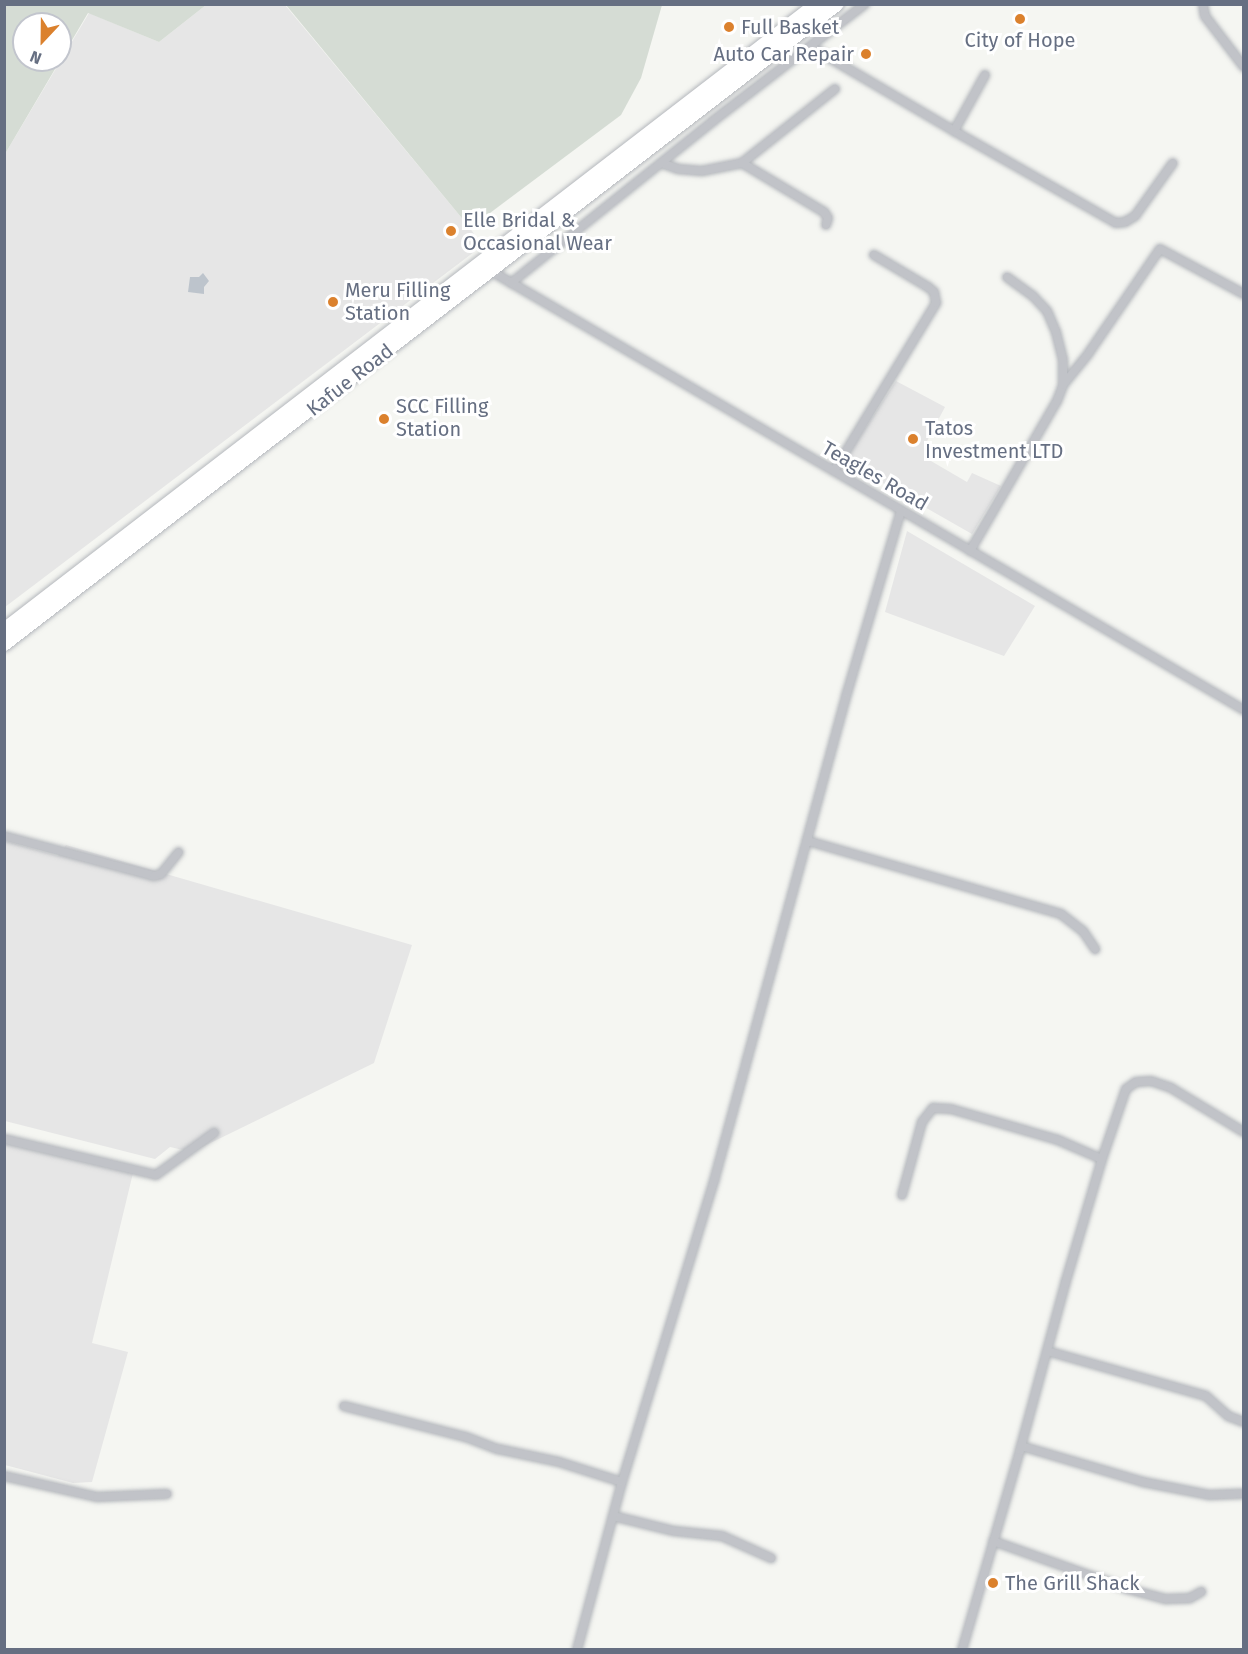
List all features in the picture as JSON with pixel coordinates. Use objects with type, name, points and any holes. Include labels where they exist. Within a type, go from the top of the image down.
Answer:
[{"type":"main road","name":"Kafue Road","points":[[4,630],[817,4]]},
{"type":"main road","name":"Kafue Road","points":[[4,644],[837,4]]},
{"type":"street","points":[[511,283],[865,4]]},
{"type":"street","points":[[1203,4],[1205,16],[1244,67]]},
{"type":"street","points":[[812,47],[1116,223],[1125,222],[1135,216],[1173,163]]},
{"type":"street","points":[[954,131],[985,75]]},
{"type":"street","points":[[661,163],[678,169],[702,171],[742,163],[835,89]]},
{"type":"street","points":[[742,163],[824,212],[828,218],[826,225]]},
{"type":"street","points":[[1063,385],[1088,354],[1160,249],[1244,294]]},
{"type":"street","points":[[834,471],[936,303],[934,292],[928,287],[874,255]]},
{"type":"street","name":"Teagles Road","points":[[490,271],[1244,710]]},
{"type":"street","points":[[970,551],[1058,401],[1063,385],[1063,360],[1056,332],[1047,311],[1007,277]]},
{"type":"street","points":[[577,1650],[622,1482],[714,1181],[847,693],[901,511]]},
{"type":"street","points":[[4,836],[154,876],[161,874],[179,852]]},
{"type":"street","points":[[808,841],[1061,914],[1083,931],[1095,949]]},
{"type":"street","points":[[962,1650],[1102,1159],[1126,1089],[1136,1082],[1151,1081],[1171,1088],[1244,1132]]},
{"type":"street","points":[[902,1195],[922,1122],[933,1108],[942,1107],[1058,1140],[1102,1159]]},
{"type":"street","points":[[4,1139],[156,1175],[214,1133]]},
{"type":"street","points":[[1047,1352],[1206,1396],[1228,1416],[1244,1422]]},
{"type":"street","points":[[344,1406],[466,1437],[498,1449],[559,1462],[622,1482]]},
{"type":"street","points":[[1022,1446],[1153,1484],[1209,1496],[1242,1494]]},
{"type":"street","points":[[4,1476],[97,1497],[167,1494]]},
{"type":"street","points":[[613,1516],[674,1531],[722,1536],[771,1558]]},
{"type":"street","points":[[993,1541],[1128,1589],[1166,1599],[1190,1598],[1201,1592]]},
{"type":"shaded area","points":[[5,4],[206,4],[159,42],[88,13],[72,40],[72,12],[12,12],[12,72],[53,72],[5,154]]},
{"type":"shaded area","points":[[206,5],[285,5],[470,228],[482,246],[5,607],[5,154],[54,72],[72,72],[72,42],[89,13],[159,42]]},
{"type":"shaded area","points":[[286,5],[662,5],[641,78],[621,115],[470,228]]},
{"type":"shaded area","points":[[203,273],[209,281],[204,287],[204,294],[188,292],[190,277],[199,277]]},
{"type":"shaded area","name":"Tatos Investment LTD","points":[[896,381],[945,407],[926,443],[937,450],[931,461],[967,482],[972,473],[1001,486],[972,534],[844,461]]},
{"type":"shaded area","points":[[907,531],[1035,606],[1004,656],[885,612]]},
{"type":"shaded area","points":[[5,841],[58,856],[66,845],[412,945],[374,1063],[192,1152],[170,1147],[155,1159],[5,1121]]},
{"type":"shaded area","points":[[4,1142],[133,1173],[92,1343],[128,1352],[92,1482],[73,1483],[5,1465]]},
{"type":"place","name":"City of Hope","points":[[1020,19]]},
{"type":"place","name":"Full Basket","points":[[729,27]]},
{"type":"place","name":"Auto Car Repair","points":[[866,54]]},
{"type":"place","name":"Elle Bridal & Occasional Wear","points":[[451,231]]},
{"type":"place","name":"Meru Filling Station","points":[[333,302]]},
{"type":"place","name":"SCC Filling Station","points":[[384,419]]},
{"type":"place","name":"Tatos Investment LTD","points":[[913,439]]},
{"type":"place","name":"The Grill Shack","points":[[993,1583]]}]
